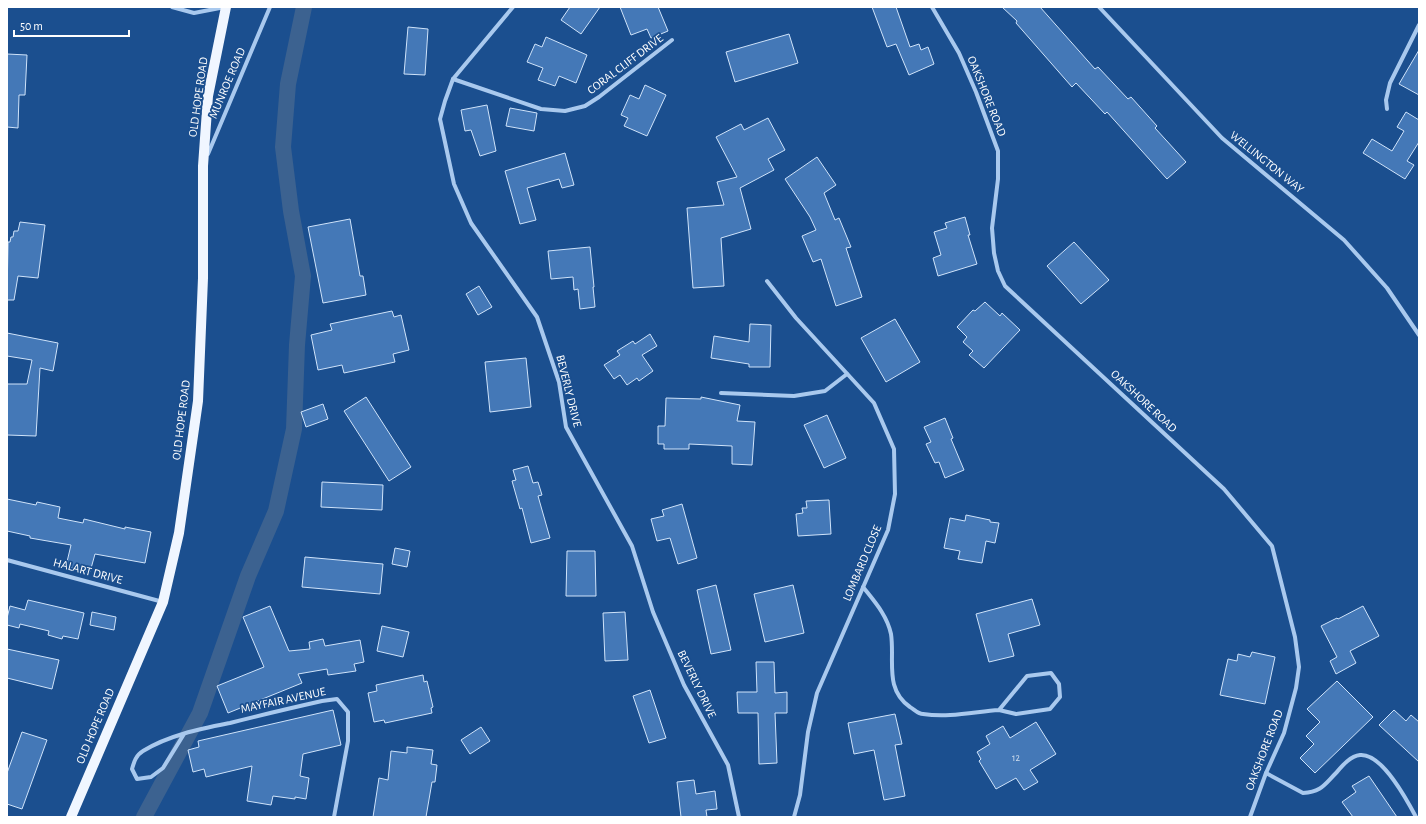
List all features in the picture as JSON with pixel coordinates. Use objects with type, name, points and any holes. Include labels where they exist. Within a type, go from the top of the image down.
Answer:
[{"type":"main road","name":"OLD HOPE ROAD","points":[[71,817],[163,602],[179,533],[198,400],[203,278],[203,166],[208,96],[226,7]]},
{"type":"street","points":[[172,7],[194,13],[226,7]]},
{"type":"street","name":"MUNROE ROAD","points":[[203,166],[270,7]]},
{"type":"street","name":"BEVERLY DRIVE","points":[[513,7],[452,79],[440,119],[454,184],[471,223],[537,317],[559,382],[566,427],[632,546],[653,612],[684,686],[728,765],[739,817]]},
{"type":"street","name":"OAKSHORE ROAD","points":[[932,7],[959,53],[976,92],[998,151],[998,179],[992,228],[994,253],[998,271],[1005,286],[1224,489],[1272,546],[1295,637],[1299,667],[1296,688],[1284,733],[1266,773],[1250,817]]},
{"type":"street","name":"WELLINGTON WAY","points":[[1099,7],[1222,138],[1344,240],[1387,288],[1419,335]]},
{"type":"street","points":[[1387,109],[1386,100],[1390,83],[1419,25]]},
{"type":"street","name":"CORAL CLIFF DRIVE","points":[[452,79],[541,109],[565,111],[585,106],[599,97],[672,40]]},
{"type":"street","name":"LOMBARD CLOSE","points":[[767,281],[796,318],[874,402],[894,449],[895,494],[888,530],[817,692],[808,732],[800,794],[794,817]]},
{"type":"street","points":[[722,393],[794,396],[825,391],[847,374]]},
{"type":"street","name":"HALART DRIVE","points":[[7,560],[163,602]]},
{"type":"street","points":[[863,587],[881,610],[891,633],[892,680],[899,697],[906,704],[921,714],[942,716],[999,710],[1016,714],[1050,709],[1060,697],[1059,684],[1051,674],[1027,676],[999,710]]},
{"type":"street","name":"MAYFAIR AVENUE","points":[[184,734],[162,768],[151,777],[137,779],[132,769],[135,760],[141,752],[168,739],[184,734],[337,699],[348,712],[348,741],[334,817]]},
{"type":"street","points":[[1266,773],[1303,793],[1310,793],[1319,790],[1348,761],[1360,755],[1373,758],[1384,768],[1400,790],[1416,817]]},
{"type":"building","points":[[570,7],[600,7],[581,34],[561,20]]},
{"type":"building","points":[[620,7],[658,7],[668,31],[651,38],[647,29],[631,35]]},
{"type":"building","points":[[872,7],[896,7],[910,47],[919,44],[921,50],[928,47],[934,64],[909,75],[896,44],[887,47]]},
{"type":"building","points":[[1002,7],[1040,7],[1095,69],[1098,67],[1128,99],[1131,97],[1157,126],[1155,128],[1186,162],[1167,179],[1107,112],[1105,114],[1076,83],[1072,87],[1016,23],[1017,21]]},
{"type":"building","points":[[408,27],[428,29],[425,75],[404,74]]},
{"type":"building","points":[[789,34],[798,63],[735,82],[726,52]]},
{"type":"building","points":[[546,37],[587,55],[576,83],[559,76],[555,86],[538,80],[543,68],[527,62],[535,44],[542,47]]},
{"type":"building","points":[[1419,50],[1419,95],[1399,84]]},
{"type":"building","points":[[7,54],[27,55],[25,95],[19,95],[18,128],[7,127]]},
{"type":"building","points":[[645,85],[666,95],[647,136],[624,126],[628,118],[621,115],[630,95],[639,99]]},
{"type":"building","points":[[487,105],[496,151],[480,156],[471,130],[465,131],[461,110]]},
{"type":"building","points":[[510,108],[537,113],[534,131],[506,126]]},
{"type":"building","points":[[1406,112],[1419,120],[1419,142],[1407,161],[1414,165],[1405,179],[1363,153],[1372,139],[1392,151],[1404,131],[1397,127]]},
{"type":"building","points":[[768,118],[785,150],[768,159],[774,170],[740,188],[751,229],[721,238],[724,286],[693,288],[687,208],[724,205],[717,182],[737,177],[716,137],[741,124],[744,130]]},
{"type":"building","points":[[565,153],[574,185],[562,188],[559,179],[527,188],[536,220],[520,224],[505,171]]},
{"type":"building","points":[[817,157],[836,185],[824,193],[835,220],[839,218],[851,247],[846,248],[862,297],[836,306],[821,259],[813,262],[802,236],[816,230],[810,217],[785,179]]},
{"type":"building","points":[[965,217],[970,235],[968,235],[977,264],[938,276],[933,258],[941,255],[934,232],[947,228],[945,223]]},
{"type":"building","points":[[350,219],[360,276],[363,276],[366,295],[323,303],[308,227]]},
{"type":"building","points":[[20,222],[45,225],[38,278],[18,276],[14,300],[7,300],[8,242],[10,242],[11,237],[13,237],[14,231],[18,231]]},
{"type":"building","points":[[1074,242],[1109,280],[1081,304],[1047,266]]},
{"type":"building","points":[[590,247],[595,307],[580,309],[578,289],[574,290],[573,277],[551,279],[548,251]]},
{"type":"building","points":[[479,286],[492,307],[478,315],[466,294]]},
{"type":"building","points":[[985,302],[1000,316],[1002,313],[1020,330],[984,368],[969,355],[973,351],[963,342],[967,337],[957,327],[973,310],[975,311]]},
{"type":"building","points":[[392,311],[394,317],[401,315],[409,350],[393,354],[395,362],[344,373],[342,365],[318,370],[311,335],[332,330],[330,324]]},
{"type":"building","points":[[895,319],[920,362],[886,382],[861,338]]},
{"type":"building","points":[[750,324],[771,325],[770,367],[749,367],[749,364],[711,358],[714,336],[749,342]]},
{"type":"building","points":[[7,333],[58,343],[53,371],[40,368],[36,436],[7,435],[7,384],[27,384],[32,360],[7,356]]},
{"type":"building","points":[[650,334],[657,346],[642,355],[653,371],[639,381],[637,378],[627,385],[620,375],[614,379],[604,365],[620,355],[617,351],[633,341],[635,344]]},
{"type":"building","points":[[526,358],[531,407],[490,412],[485,362]]},
{"type":"building","points":[[366,397],[411,467],[389,481],[344,411]]},
{"type":"building","points":[[701,397],[740,405],[737,421],[755,422],[752,465],[732,464],[732,446],[689,444],[689,449],[664,449],[664,444],[658,444],[658,426],[665,426],[666,398],[701,399]]},
{"type":"building","points":[[323,404],[328,419],[306,427],[301,412]]},
{"type":"building","points":[[827,415],[846,458],[824,468],[804,425]]},
{"type":"building","points":[[945,418],[953,438],[951,439],[964,470],[945,478],[939,462],[935,463],[926,444],[931,442],[924,427]]},
{"type":"building","points":[[528,466],[533,483],[538,482],[542,495],[538,496],[550,538],[531,543],[522,508],[520,509],[512,481],[516,480],[513,470]]},
{"type":"building","points":[[322,482],[383,485],[382,510],[321,507]]},
{"type":"building","points":[[7,499],[36,505],[37,502],[60,507],[58,518],[83,523],[84,519],[125,529],[125,527],[151,532],[145,563],[95,554],[90,572],[66,566],[71,545],[30,538],[30,536],[7,531]]},
{"type":"building","points":[[829,500],[831,534],[798,536],[796,514],[803,513],[802,508],[807,508],[806,501]]},
{"type":"building","points":[[682,504],[697,558],[678,564],[670,538],[657,541],[651,519],[664,516],[662,510]]},
{"type":"building","points":[[966,515],[999,523],[995,543],[986,541],[982,563],[958,559],[960,551],[944,548],[950,518],[965,521]]},
{"type":"building","points":[[395,548],[410,551],[407,567],[392,564]]},
{"type":"building","points":[[567,551],[595,551],[596,596],[566,596]]},
{"type":"building","points":[[305,557],[383,564],[380,594],[302,587]]},
{"type":"building","points":[[716,585],[731,650],[711,654],[697,590]]},
{"type":"building","points":[[793,585],[804,633],[765,642],[754,594]]},
{"type":"building","points":[[1032,599],[1040,625],[1008,634],[1014,656],[989,662],[976,614]]},
{"type":"building","points":[[28,600],[84,613],[78,639],[63,636],[62,639],[48,635],[49,631],[20,624],[19,628],[7,625],[10,606],[25,610]]},
{"type":"building","points":[[270,606],[289,651],[310,649],[309,642],[323,639],[325,646],[360,640],[364,662],[354,664],[356,671],[328,675],[327,669],[298,674],[302,683],[228,713],[217,686],[264,667],[243,617]]},
{"type":"building","points":[[1363,606],[1379,636],[1350,651],[1356,663],[1336,674],[1330,661],[1337,657],[1321,626]]},
{"type":"building","points":[[92,612],[116,617],[114,630],[90,625]]},
{"type":"building","points":[[625,612],[628,660],[605,661],[603,613]]},
{"type":"building","points":[[382,626],[409,632],[403,657],[377,651]]},
{"type":"building","points":[[7,649],[59,660],[52,689],[7,678]]},
{"type":"building","points":[[1252,652],[1275,657],[1265,704],[1220,695],[1228,659],[1237,661],[1238,654],[1250,657]]},
{"type":"building","points":[[756,662],[774,662],[775,693],[787,692],[787,713],[775,713],[777,763],[759,764],[758,713],[738,713],[737,692],[757,692]]},
{"type":"building","points":[[423,675],[424,682],[427,681],[433,707],[431,708],[432,713],[385,723],[384,720],[374,722],[368,693],[377,691],[376,685]]},
{"type":"building","points":[[1337,681],[1373,717],[1315,773],[1300,758],[1314,744],[1306,736],[1320,722],[1307,709]]},
{"type":"building","points":[[650,690],[666,738],[649,743],[633,696]]},
{"type":"building","points":[[333,710],[341,745],[303,754],[300,776],[309,778],[306,799],[273,796],[271,805],[247,801],[252,766],[206,777],[204,769],[193,772],[188,750],[199,747],[198,741]]},
{"type":"building","points":[[1394,710],[1406,721],[1411,715],[1419,722],[1419,762],[1379,725]]},
{"type":"building","points":[[895,714],[902,744],[895,745],[905,796],[884,800],[874,750],[854,754],[848,723]]},
{"type":"building","points":[[1036,722],[1056,754],[1030,770],[1038,782],[1024,790],[1016,778],[996,789],[979,761],[981,759],[977,752],[990,744],[986,736],[1003,726],[1010,738]]},
{"type":"building","points":[[481,727],[490,741],[470,754],[461,740]]},
{"type":"building","points":[[22,732],[47,740],[22,809],[7,804],[7,773]]},
{"type":"building","points":[[407,747],[433,750],[431,764],[437,765],[435,782],[432,782],[426,817],[373,817],[379,778],[388,780],[391,751],[407,753]]},
{"type":"building","points":[[1369,776],[1397,817],[1353,817],[1342,802],[1356,792],[1352,786]]},
{"type":"building","points":[[694,780],[696,794],[715,791],[717,809],[706,810],[707,817],[681,817],[677,782]]},
{"type":"waterway","points":[[144,817],[200,713],[248,576],[276,511],[294,429],[297,345],[303,276],[291,211],[283,147],[288,84],[304,7]]}]
